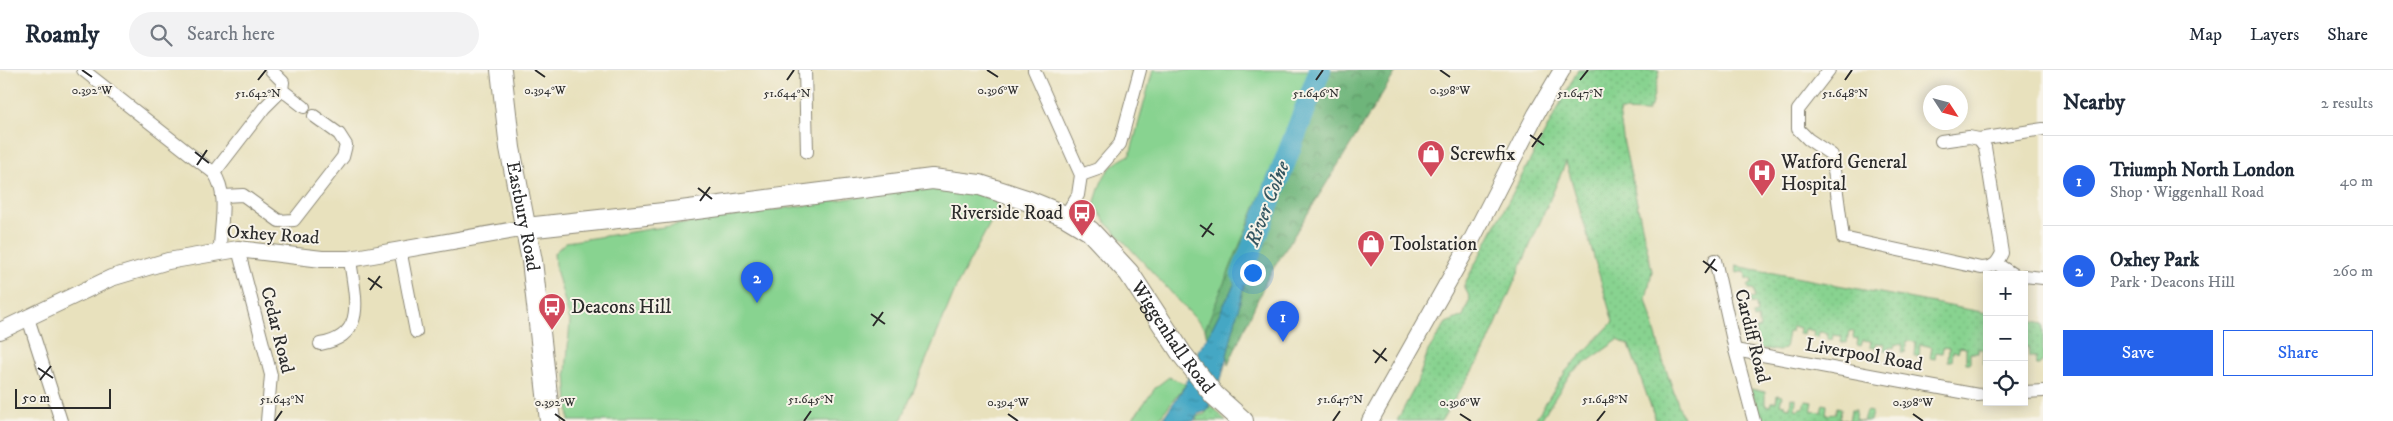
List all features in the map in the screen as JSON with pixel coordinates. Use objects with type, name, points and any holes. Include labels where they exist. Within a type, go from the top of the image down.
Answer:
[{"type":"main road","name":"Eastbury Road","points":[[501,70],[510,148],[534,275],[550,421]]},
{"type":"main road","points":[[526,228],[932,179],[980,185],[1026,200],[1065,216]]},
{"type":"main road","name":"Wiggenhall Road","points":[[1065,216],[1090,231],[1129,272],[1192,367],[1214,394],[1243,421]]},
{"type":"street","points":[[83,70],[214,172],[222,186],[224,196],[220,250]]},
{"type":"street","points":[[214,172],[264,108],[282,90],[283,82],[271,70]]},
{"type":"street","points":[[805,70],[807,152]]},
{"type":"street","points":[[1034,70],[1081,175],[1078,195],[1065,216]]},
{"type":"street","points":[[1081,175],[1098,169],[1120,144],[1140,70]]},
{"type":"street","points":[[1370,421],[1470,242],[1536,114],[1562,70]]},
{"type":"street","points":[[1829,70],[1798,110],[1798,129],[1808,139],[1832,154],[1843,238],[1981,268],[1990,268],[1997,264],[2002,252],[1985,147],[1979,139]]},
{"type":"street","points":[[282,90],[304,107]]},
{"type":"street","points":[[224,196],[243,195],[279,221],[294,220],[343,157],[346,145],[339,134],[314,116]]},
{"type":"street","points":[[1941,140],[1969,137],[1979,139],[2043,129]]},
{"type":"street","name":"Oxhey Road","points":[[0,330],[111,278],[136,269],[220,250],[238,249],[322,259],[350,259],[526,228]]},
{"type":"street","name":"Cedar Road","points":[[238,249],[271,375],[267,421]]},
{"type":"street","points":[[400,249],[416,332]]},
{"type":"street","points":[[320,344],[341,338],[353,323],[356,304],[350,259]]},
{"type":"street","name":"Cardiff Road","points":[[1715,260],[1735,350],[1754,421]]},
{"type":"street","points":[[1997,264],[2008,271]]},
{"type":"street","points":[[2028,276],[2043,278]]},
{"type":"street","points":[[28,318],[62,421]]},
{"type":"street","name":"Liverpool Road","points":[[1735,350],[1983,394]]},
{"type":"street","points":[[2028,392],[2043,391]]},
{"type":"green space","points":[[1153,70],[1309,70],[1307,82],[1205,329],[1105,221],[1094,205],[1099,188],[1109,169],[1130,155]]},
{"type":"green space","points":[[1309,70],[1397,70],[1267,279],[1228,365],[1227,353],[1253,248],[1207,338],[1205,329],[1307,82]]},
{"type":"green space","points":[[1578,70],[1660,70],[1651,106],[1647,112],[1619,111],[1624,144],[1652,271],[1646,299],[1663,361],[1684,421],[1656,421],[1629,345],[1618,340],[1571,373],[1540,421],[1534,421],[1566,371],[1613,322],[1566,162],[1484,352],[1441,421],[1397,421],[1417,383],[1428,351],[1446,323],[1463,316],[1470,299],[1464,285]]},
{"type":"green space","points":[[953,185],[1001,203],[957,285],[901,421],[569,421],[566,373],[570,321],[555,265],[554,253],[566,242],[884,193]]},
{"type":"green space","points":[[1736,266],[1983,312],[1983,349],[1978,349],[1978,353],[1970,353],[1970,363],[1966,363],[1966,348],[1960,347],[1958,352],[1953,351],[1952,361],[1948,361],[1949,348],[1943,347],[1942,353],[1936,352],[1935,359],[1930,358],[1932,347],[1920,344],[1919,356],[1915,356],[1916,342],[1907,341],[1905,353],[1902,353],[1903,345],[1895,344],[1894,348],[1890,347],[1888,350],[1884,350],[1885,344],[1877,343],[1875,348],[1870,347],[1871,341],[1863,340],[1861,346],[1857,345],[1858,339],[1853,338],[1854,331],[1849,331],[1847,343],[1841,342],[1842,336],[1833,335],[1832,340],[1827,339],[1828,333],[1819,332],[1818,337],[1813,336],[1814,331],[1805,329],[1804,335],[1799,334],[1800,328],[1792,326],[1791,332],[1788,332],[1785,348],[1779,351],[1758,348],[1755,329],[1760,328],[1758,318],[1754,319],[1753,315],[1757,314],[1756,304],[1751,303],[1750,299],[1755,298],[1754,289],[1749,289],[1748,285],[1752,284],[1751,279],[1746,279],[1745,271],[1737,273]]},
{"type":"green space","points":[[2028,321],[2043,324],[2043,361],[2036,365],[2036,357],[2029,357]]},
{"type":"green space","points":[[1169,377],[1186,384],[1157,421],[1131,421],[1156,387]]},
{"type":"green space","points":[[1751,389],[1765,392],[1765,405],[1770,406],[1771,402],[1776,402],[1777,395],[1782,396],[1780,404],[1785,405],[1785,407],[1790,408],[1791,398],[1796,399],[1795,409],[1799,410],[1804,408],[1806,401],[1813,402],[1811,411],[1821,412],[1823,404],[1827,405],[1826,415],[1835,414],[1837,407],[1841,408],[1840,419],[1849,421],[1762,421]]},
{"type":"green space","points":[[1211,405],[1226,421],[1196,421],[1198,416],[1205,414]]},
{"type":"green space","points":[[1851,410],[1856,410],[1855,419],[1863,421],[1849,421]]},
{"type":"green space","points":[[1866,411],[1872,412],[1870,421],[1863,421]]},
{"type":"water","points":[[1254,245],[1222,376],[1207,411],[1198,414],[1194,421],[1161,421],[1185,386],[1199,349],[1207,338]]},
{"type":"waterway","name":"River Colne","points":[[1242,274],[1320,70]]},
{"type":"place","name":"Screwfix","points":[[1431,178]]},
{"type":"place","name":"Watford General Hospital","points":[[1762,197]]},
{"type":"place","name":"Riverside Road","points":[[1082,237]]},
{"type":"place","name":"Toolstation","points":[[1371,268]]},
{"type":"place","name":"Oxhey Park","points":[[757,303]]},
{"type":"place","name":"Deacons Hill","points":[[552,331]]},
{"type":"place","name":"Triumph North London","points":[[1283,342]]}]
